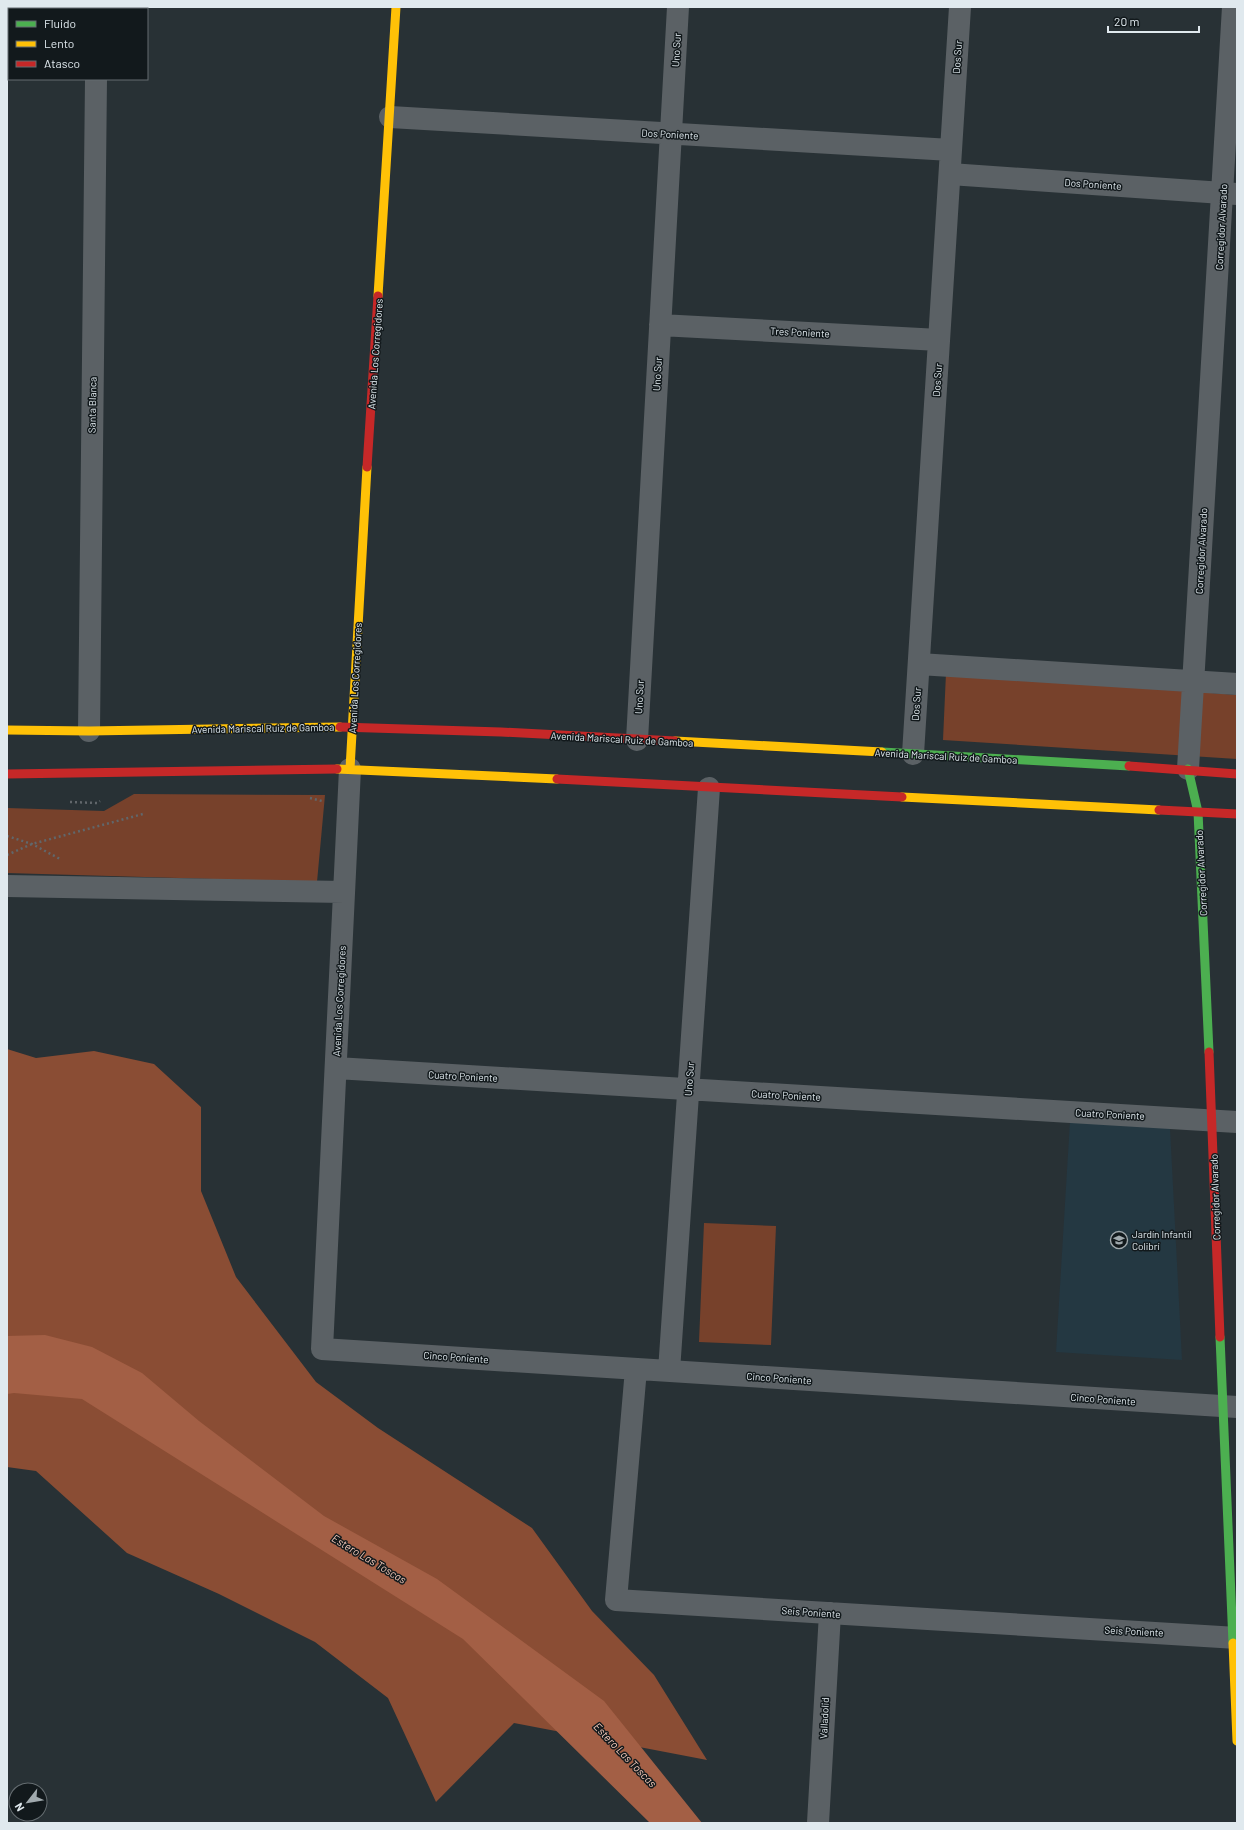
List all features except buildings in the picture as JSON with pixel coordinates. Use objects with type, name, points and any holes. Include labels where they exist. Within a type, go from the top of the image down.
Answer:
[{"type":"main road","name":"Avenida Los Corregidores","points":[[350,769],[396,7]]},
{"type":"main road","name":"Avenida Mariscal Ruiz de Gamboa","points":[[7,730],[89,731],[353,727],[501,732],[1188,769],[1237,774]]},
{"type":"main road","points":[[7,774],[350,769],[1237,814]]},
{"type":"main road","name":"Corregidor Alvarado","points":[[1188,769],[1198,812],[1212,1120],[1230,1407],[1237,1741]]},
{"type":"street","name":"Uno Sur","points":[[637,740],[678,7]]},
{"type":"street","name":"Dos Sur","points":[[913,754],[960,7]]},
{"type":"street","name":"Corregidor Alvarado","points":[[1188,769],[1193,681],[1230,193],[1233,7]]},
{"type":"street","name":"Santa Blanca","points":[[89,731],[96,80]]},
{"type":"street","name":"Dos Poniente","points":[[390,117],[951,150]]},
{"type":"street","name":"Dos Poniente","points":[[950,174],[1230,193]]},
{"type":"street","name":"Tres Poniente","points":[[660,325],[939,340]]},
{"type":"street","points":[[919,664],[1237,684]]},
{"type":"street","name":"Avenida Los Corregidores","points":[[322,1349],[350,769]]},
{"type":"street","name":"Uno Sur","points":[[669,1371],[710,788]]},
{"type":"street","points":[[7,886],[344,892]]},
{"type":"street","name":"Cuatro Poniente","points":[[336,1068],[1237,1122]]},
{"type":"street","name":"Cinco Poniente","points":[[322,1349],[1230,1407]]},
{"type":"street","name":"Seis Poniente","points":[[636,1369],[616,1600],[1235,1637]]},
{"type":"street","name":"Valladolid","points":[[818,1823],[830,1613]]},
{"type":"path","points":[[7,855],[32,844],[143,814]]},
{"type":"shaded area","points":[[946,673],[1237,695],[1237,759],[943,740]]},
{"type":"shaded area","points":[[134,794],[325,795],[317,882],[7,873],[7,808],[104,811]]},
{"type":"shaded area","points":[[7,1049],[36,1058],[94,1051],[154,1064],[201,1107],[201,1191],[236,1277],[316,1382],[378,1428],[532,1528],[592,1611],[654,1675],[707,1760],[514,1723],[436,1802],[388,1698],[315,1642],[219,1594],[127,1553],[36,1471],[7,1467]]},
{"type":"shaded area","name":"Jardín Infantil Colibrí","points":[[1070,1121],[1170,1128],[1182,1360],[1056,1352]]},
{"type":"shaded area","points":[[704,1223],[776,1226],[771,1345],[699,1342]]},
{"type":"water","name":"Estero Las Toscas","points":[[45,1335],[92,1347],[142,1373],[199,1421],[324,1516],[437,1579],[604,1701],[702,1823],[650,1823],[463,1639],[82,1399],[14,1393],[7,1394],[7,1336]]},
{"type":"traffic: fast","points":[[882,752],[1129,766]]},
{"type":"traffic: fast","points":[[1188,769],[1198,812],[1209,1052]]},
{"type":"traffic: fast","points":[[1220,1337],[1233,1643]]},
{"type":"traffic: slow","points":[[378,296],[396,7]]},
{"type":"traffic: slow","points":[[350,769],[367,467]]},
{"type":"traffic: slow","points":[[7,730],[89,731],[340,727]]},
{"type":"traffic: slow","points":[[675,741],[882,752]]},
{"type":"traffic: slow","points":[[337,769],[557,779]]},
{"type":"traffic: slow","points":[[902,797],[1159,810]]},
{"type":"traffic: slow","points":[[1233,1643],[1237,1741]]},
{"type":"traffic: jam","points":[[367,467],[378,296]]},
{"type":"traffic: jam","points":[[340,727],[501,732],[675,741]]},
{"type":"traffic: jam","points":[[1129,766],[1237,774]]},
{"type":"traffic: jam","points":[[7,774],[337,769]]},
{"type":"traffic: jam","points":[[557,779],[902,797]]},
{"type":"traffic: jam","points":[[1159,810],[1237,814]]},
{"type":"traffic: jam","points":[[1209,1052],[1220,1337]]},
{"type":"place","name":"Jardín Infantil Colibrí","points":[[1119,1240]]}]
